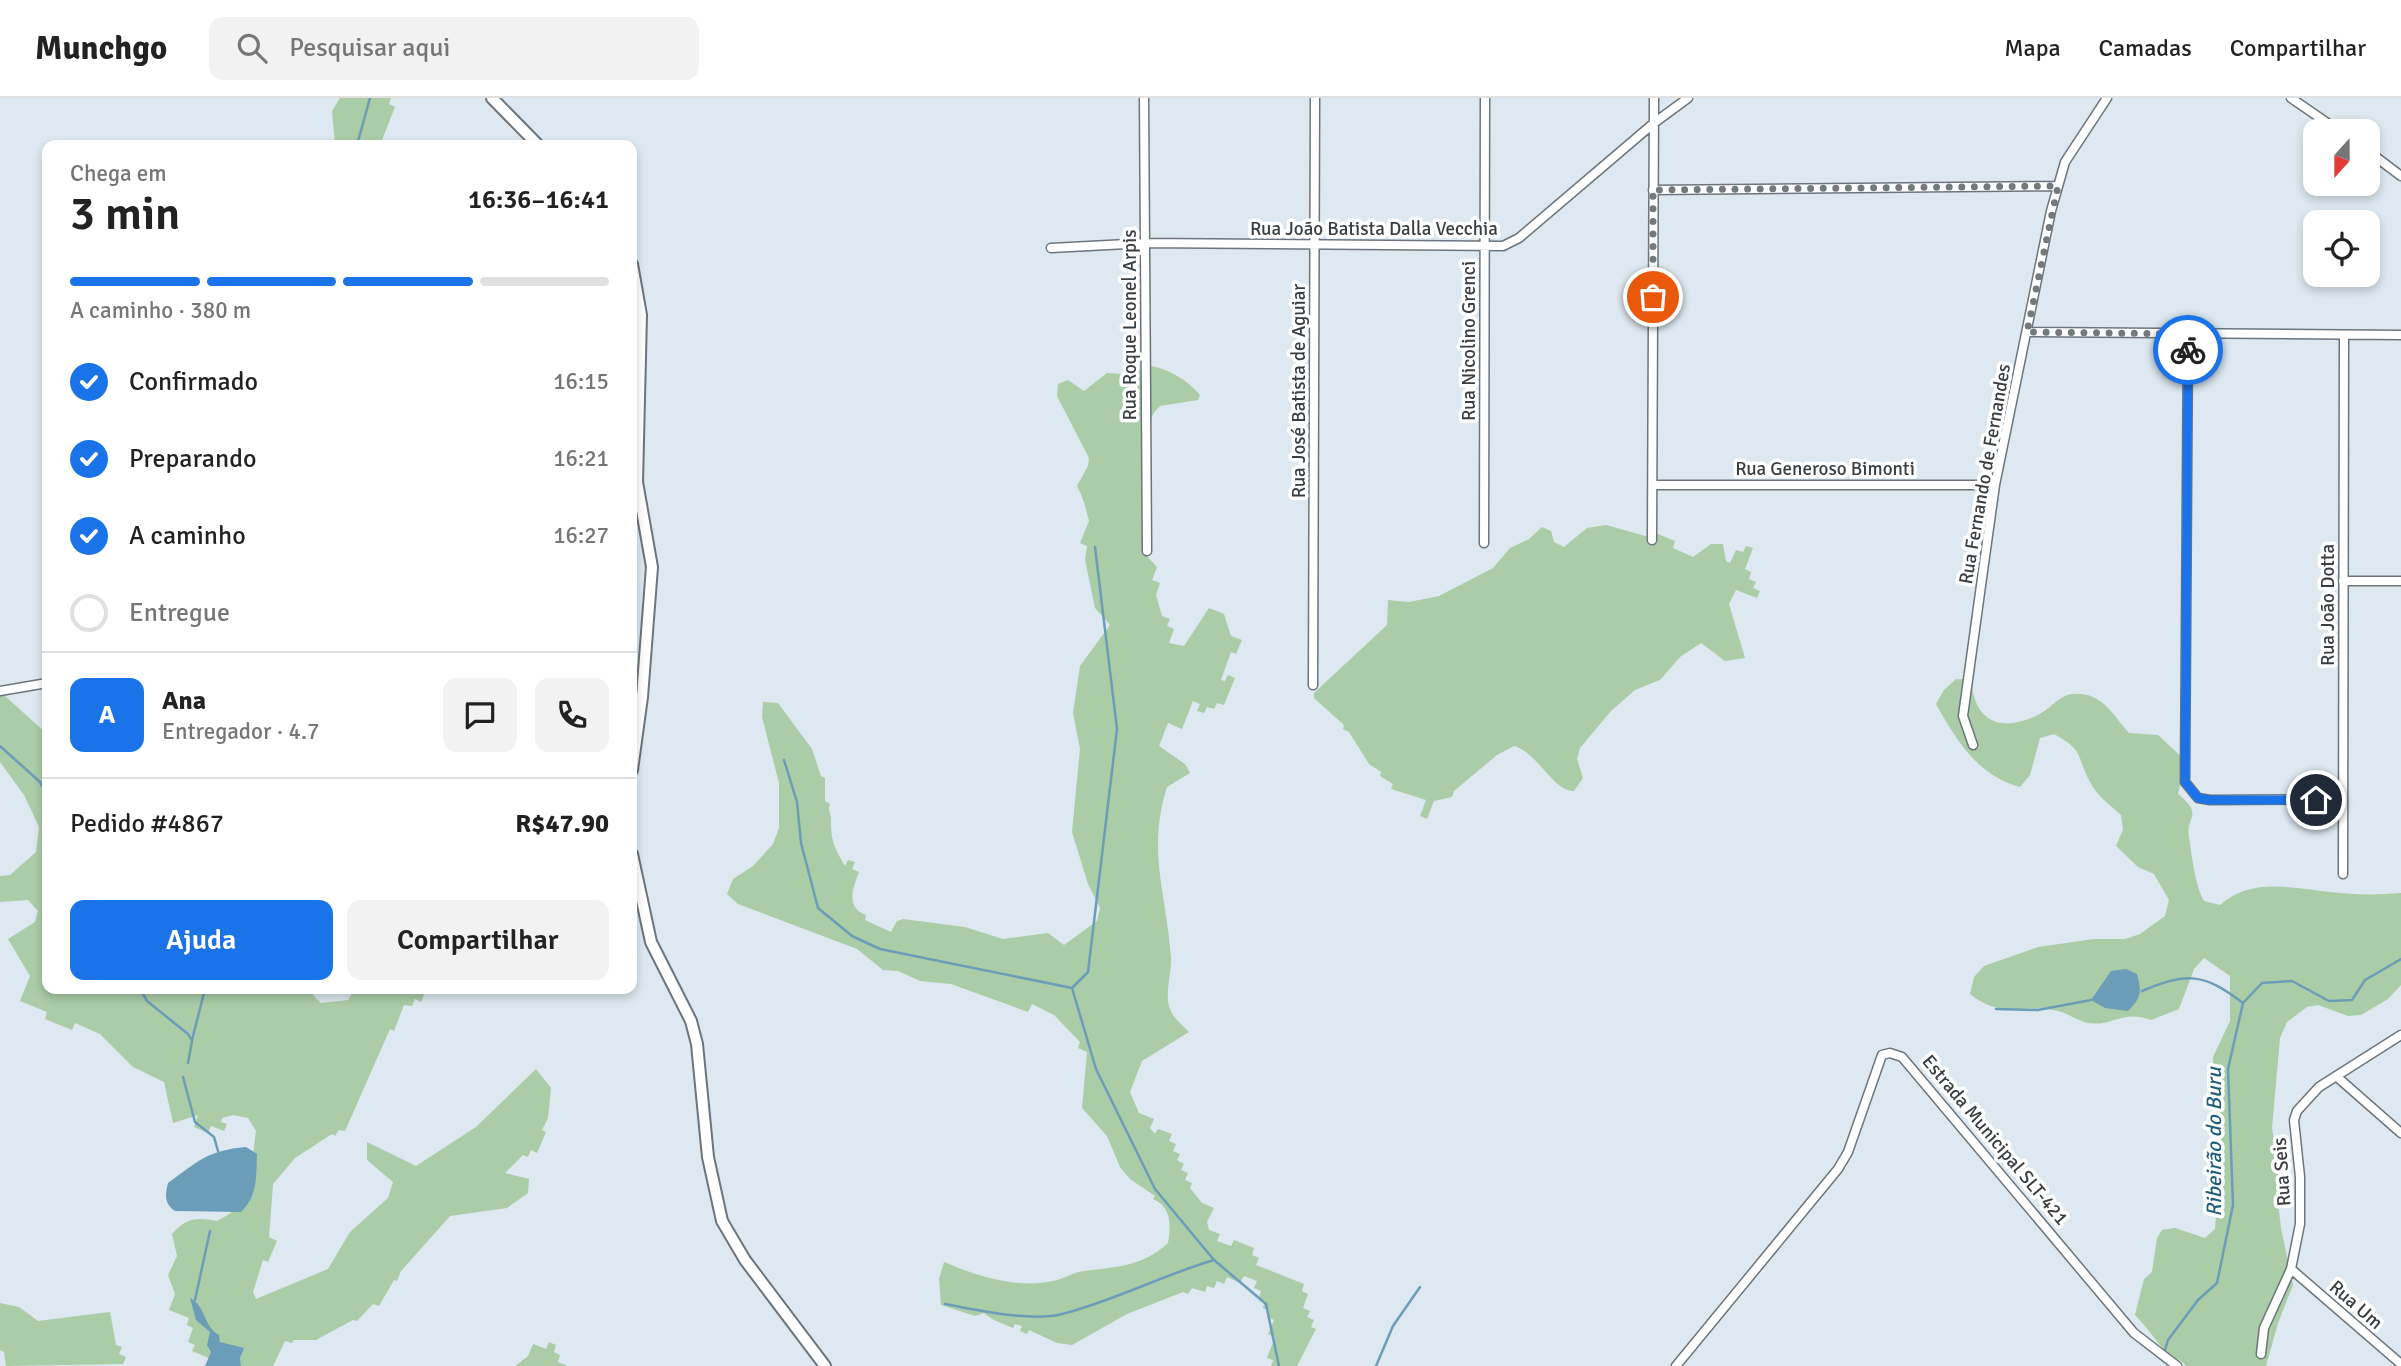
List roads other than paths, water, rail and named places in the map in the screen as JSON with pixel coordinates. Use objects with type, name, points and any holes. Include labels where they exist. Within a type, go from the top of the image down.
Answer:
[{"type":"street","points":[[492,98],[533,140]]},
{"type":"street","name":"Rua Roque Leonel Arpis","points":[[1144,98],[1147,551]]},
{"type":"street","name":"Rua José Batista de Aguiar","points":[[1313,685],[1315,98]]},
{"type":"street","name":"Rua Nicolino Grenci","points":[[1484,543],[1485,98]]},
{"type":"street","points":[[1653,540],[1654,98]]},
{"type":"street","name":"Rua João Batista Dalla Vecchia","points":[[1051,248],[1146,243],[1503,246],[1519,238],[1654,123],[1688,98]]},
{"type":"street","name":"Rua Fernando de Fernandes","points":[[1973,745],[1962,716],[1995,485],[2058,186],[2065,162],[2107,98]]},
{"type":"street","points":[[2291,98],[2322,119]]},
{"type":"street","points":[[2380,160],[2401,176]]},
{"type":"street","points":[[1653,190],[2058,186]]},
{"type":"street","points":[[637,292],[641,315],[637,482],[652,567],[637,733]]},
{"type":"street","points":[[2027,332],[2401,335]]},
{"type":"street","points":[[2188,334],[2185,782],[2198,798],[2210,800],[2343,799]]},
{"type":"street","name":"Rua João Dotta","points":[[2343,874],[2344,336]]},
{"type":"street","name":"Rua Generoso Bimonti","points":[[1654,485],[1995,485]]},
{"type":"street","points":[[2343,581],[2401,581]]},
{"type":"street","points":[[0,691],[42,683]]},
{"type":"street","points":[[637,877],[651,942],[691,1021],[697,1044],[708,1157],[722,1222],[745,1260],[825,1366]]},
{"type":"street","name":"Rua Seis","points":[[2261,1354],[2264,1328],[2291,1269],[2301,1201],[2294,1121],[2306,1098],[2401,1035]]},
{"type":"street","name":"Estrada Municipal SLT-421","points":[[1676,1366],[1838,1169],[1848,1152],[1882,1055],[1890,1053],[1902,1057],[2134,1333],[2177,1366]]},
{"type":"street","points":[[2336,1076],[2401,1133]]},
{"type":"street","name":"Rua Um","points":[[2291,1269],[2401,1364]]},
{"type":"water","points":[[2126,969],[2137,974],[2140,986],[2138,998],[2128,1011],[2105,1008],[2091,1000],[2111,971]]},
{"type":"water","points":[[246,1147],[257,1154],[256,1178],[251,1199],[241,1212],[175,1211],[169,1205],[166,1195],[168,1183],[212,1154]]},
{"type":"water","points":[[190,1298],[199,1306],[210,1327],[219,1335],[220,1342],[244,1348],[240,1358],[241,1366],[205,1366],[211,1352],[207,1345],[210,1332],[196,1320]]},
{"type":"waterway","points":[[358,140],[370,98]]},
{"type":"waterway","points":[[1095,547],[1117,729],[1088,972],[1072,988],[1096,1069],[1155,1189],[1214,1260],[1266,1304],[1279,1366]]},
{"type":"waterway","points":[[0,746],[42,785]]},
{"type":"waterway","points":[[784,760],[797,802],[801,843],[818,908],[852,936],[880,949],[1072,988]]},
{"type":"waterway","name":"Ribeirão do Buru","points":[[2164,1353],[2168,1340],[2198,1300],[2217,1283],[2233,1205],[2228,1069],[2243,1003],[2262,983],[2292,981],[2329,1001],[2352,1000],[2365,980],[2401,959]]},
{"type":"waterway","points":[[2142,991],[2171,981],[2195,979],[2217,986],[2243,1003]]},
{"type":"waterway","points":[[143,994],[147,1001],[188,1034],[192,1041],[188,1063]]},
{"type":"waterway","points":[[192,1040],[204,994]]},
{"type":"waterway","points":[[1996,1009],[2038,1010],[2091,1000]]},
{"type":"waterway","points":[[183,1077],[195,1122],[214,1137],[218,1151]]},
{"type":"waterway","points":[[195,1300],[210,1231]]},
{"type":"waterway","points":[[945,1304],[1035,1317],[1062,1314],[1214,1260]]},
{"type":"waterway","points":[[1376,1366],[1393,1326],[1420,1287]]}]
